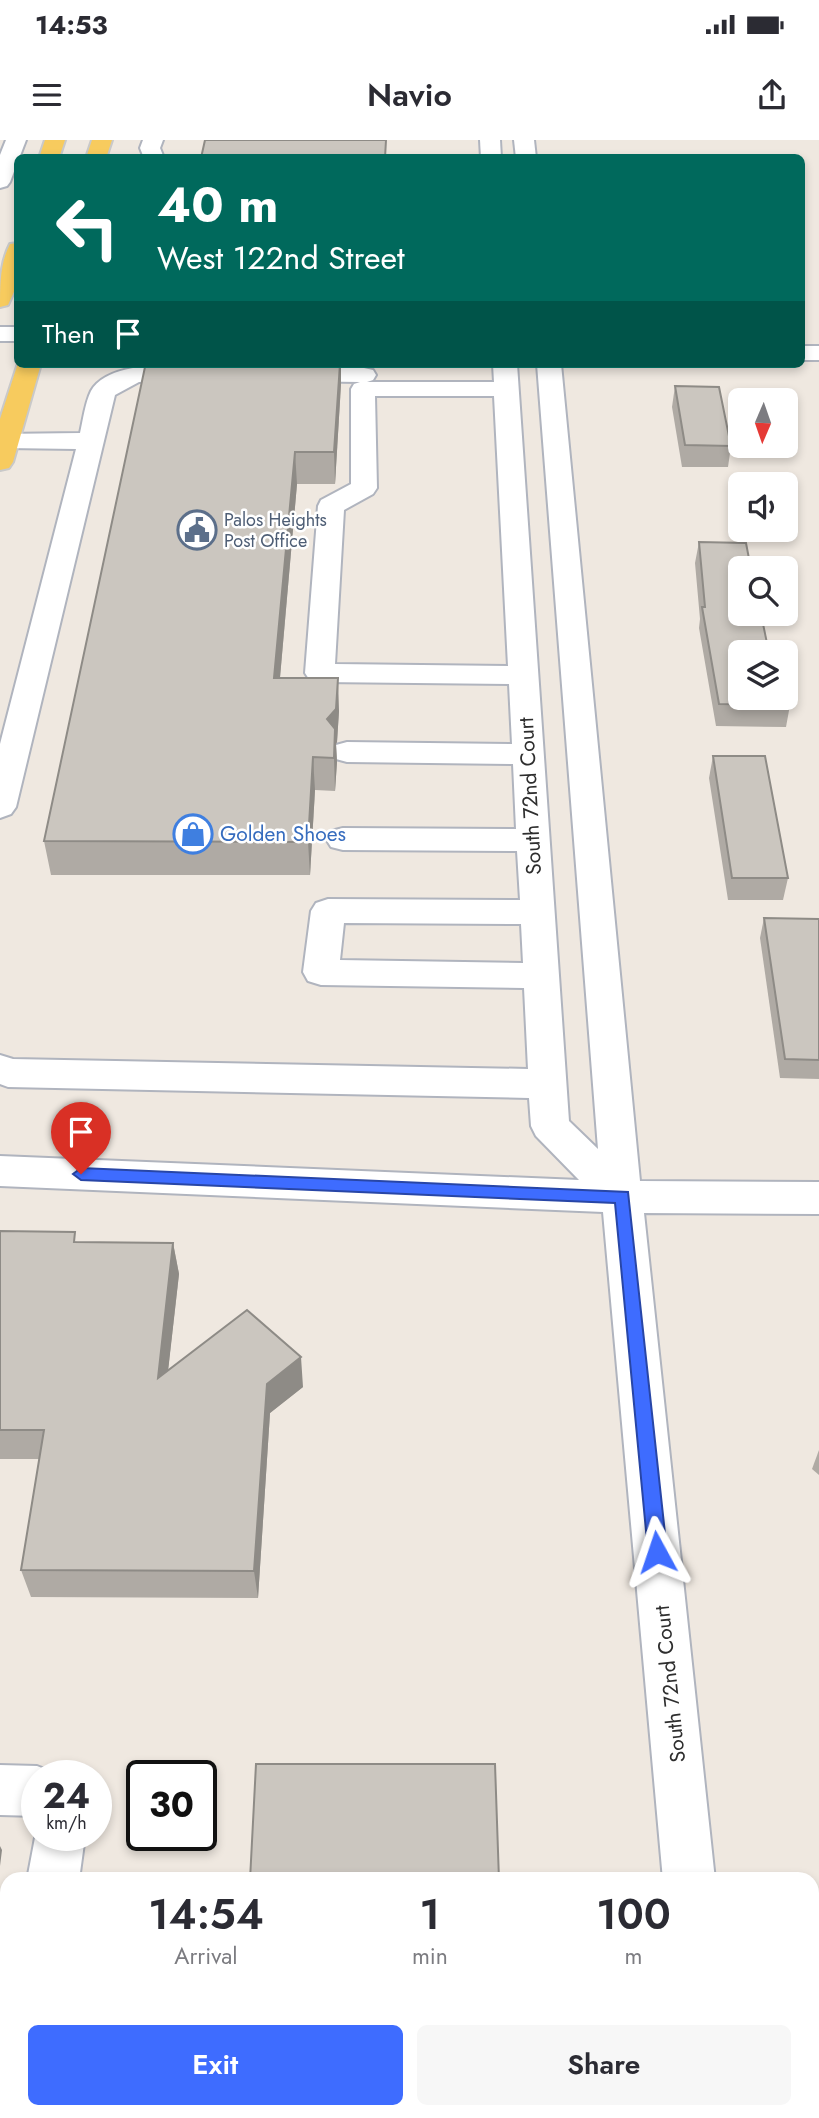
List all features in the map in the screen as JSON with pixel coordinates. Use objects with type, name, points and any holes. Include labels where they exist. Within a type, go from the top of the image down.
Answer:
[{"type":"main road","points":[[0,300],[14,260]]},
{"type":"main road","points":[[3,451],[28,368]]},
{"type":"street","points":[[0,182],[16,140]]},
{"type":"street","points":[[0,807],[103,393],[113,383],[152,368],[218,373]]},
{"type":"street","name":"South 72nd Court","points":[[549,368],[622,1197],[688,1872]]},
{"type":"street","points":[[271,374],[506,377]]},
{"type":"street","points":[[364,376],[364,488],[331,506],[320,673],[523,675]]},
{"type":"street","name":"South 72nd Court","points":[[506,377],[550,1126],[622,1197]]},
{"type":"street","points":[[3,451],[90,442]]},
{"type":"street","points":[[347,752],[528,754]]},
{"type":"street","points":[[343,839],[533,840]]},
{"type":"street","points":[[537,912],[328,911],[321,972],[541,976]]},
{"type":"street","points":[[0,1069],[8,1073],[548,1084]]},
{"type":"street","points":[[0,1171],[622,1197],[819,1198]]},
{"type":"street","points":[[0,1790],[21,1791]]},
{"type":"street","points":[[54,1872],[57,1851]]},
{"type":"building","points":[[205,140],[386,140],[385,154],[202,154]]},
{"type":"building","points":[[145,368],[340,368],[334,452],[295,452],[274,678],[338,678],[336,709],[327,719],[335,729],[334,758],[313,757],[308,842],[44,841]]},
{"type":"building","points":[[675,386],[719,387],[728,431],[728,446],[685,445]]},
{"type":"building","points":[[699,542],[746,543],[748,556],[728,556],[728,626],[763,626],[766,640],[728,640],[728,704],[719,704],[702,607],[705,607]]},
{"type":"building","points":[[713,756],[765,756],[788,878],[732,878]]},
{"type":"building","points":[[764,918],[819,919],[819,1060],[785,1059]]},
{"type":"building","points":[[0,1231],[75,1232],[74,1242],[173,1243],[158,1378],[247,1310],[301,1357],[267,1384],[254,1571],[21,1570],[44,1430],[0,1430]]},
{"type":"building","points":[[256,1764],[495,1764],[499,1872],[250,1872]]},
{"type":"place","name":"Palos Heights Post Office","points":[[197,530]]},
{"type":"place","name":"Golden Shoes","points":[[193,834]]},
{"type":"route","points":[[81,1174],[622,1197],[657,1552]]}]
